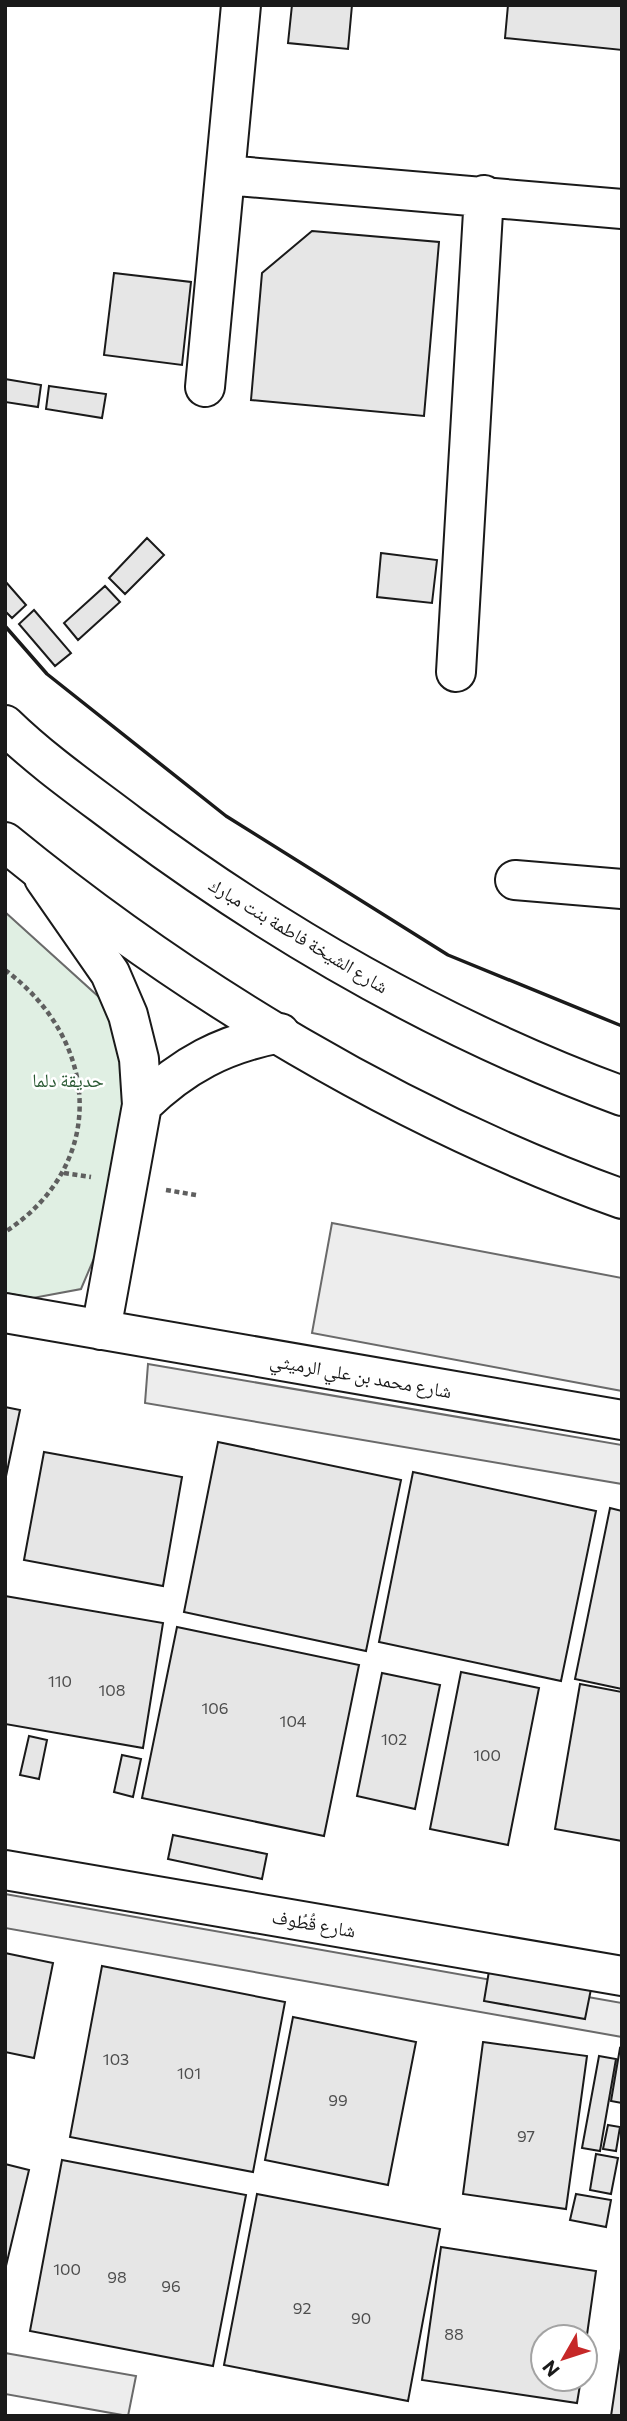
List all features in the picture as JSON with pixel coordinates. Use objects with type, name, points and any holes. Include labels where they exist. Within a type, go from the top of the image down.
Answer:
[{"type":"street","points":[[205,387],[241,5]]},
{"type":"street","points":[[225,175],[484,195],[622,209]]},
{"type":"street","points":[[456,672],[484,195]]},
{"type":"street","name":"شارع الشيخة فاطمة بنت مبارك","points":[[5,725],[93,797],[179,861],[333,957],[413,1003],[501,1047],[622,1097]]},
{"type":"street","points":[[5,842],[128,935],[279,1033],[464,1132],[622,1199]]},
{"type":"street","points":[[36,867],[110,973],[139,1059],[142,1105],[101,1330]]},
{"type":"street","points":[[516,880],[622,889]]},
{"type":"street","points":[[142,1105],[190,1064],[218,1049],[279,1033]]},
{"type":"street","name":"شارع محمد بن علي الرميثي","points":[[5,1313],[622,1420]]},
{"type":"street","name":"شارع قُطُوف","points":[[5,1870],[622,1976]]},
{"type":"path","points":[[5,970],[27,986],[55,1019],[74,1058],[80,1086],[75,1143],[64,1172],[47,1197],[29,1216],[5,1232]]},
{"type":"green space","name":"حديقة دلما","points":[[5,912],[100,998],[126,1040],[131,1086],[98,1249],[81,1289],[33,1298],[5,1293]]},
{"type":"shaded area","points":[[332,1223],[622,1278],[622,1391],[312,1333]]},
{"type":"shaded area","points":[[148,1364],[622,1445],[622,1484],[145,1403]]},
{"type":"shaded area","points":[[5,1894],[622,2003],[622,2037],[5,1928]]},
{"type":"shaded area","points":[[5,2353],[136,2376],[128,2416],[5,2394]]},
{"type":"building","points":[[292,5],[352,5],[348,49],[288,43]]},
{"type":"building","points":[[508,5],[622,5],[622,50],[505,38]]},
{"type":"building","points":[[312,231],[439,242],[424,416],[251,400],[262,273]]},
{"type":"building","points":[[114,273],[191,282],[182,365],[104,355]]},
{"type":"building","points":[[5,379],[41,385],[38,407],[5,402]]},
{"type":"building","points":[[49,386],[106,394],[102,418],[46,409]]},
{"type":"building","points":[[147,538],[164,555],[125,594],[109,578]]},
{"type":"building","points":[[381,553],[437,560],[432,603],[377,597]]},
{"type":"building","points":[[5,581],[26,605],[12,618],[5,611]]},
{"type":"building","points":[[105,586],[120,602],[78,640],[64,623]]},
{"type":"building","points":[[34,610],[71,653],[55,666],[19,624]]},
{"type":"building","points":[[5,1407],[20,1410],[5,1481]]},
{"type":"building","points":[[218,1442],[401,1480],[366,1651],[184,1612]]},
{"type":"building","points":[[44,1452],[182,1477],[163,1586],[24,1560]]},
{"type":"building","points":[[413,1472],[596,1511],[561,1681],[379,1642]]},
{"type":"building","points":[[610,1508],[622,1511],[622,1689],[575,1679]]},
{"type":"building","points":[[5,1596],[163,1623],[143,1748],[5,1724]]},
{"type":"building","points":[[177,1627],[359,1665],[324,1836],[142,1798]]},
{"type":"building","points":[[461,1672],[539,1688],[508,1845],[430,1829]]},
{"type":"building","points":[[382,1673],[440,1685],[415,1809],[357,1796]]},
{"type":"building","points":[[580,1684],[622,1692],[622,1841],[555,1829]]},
{"type":"building","points":[[29,1736],[47,1740],[39,1779],[20,1775]]},
{"type":"building","points":[[122,1755],[141,1759],[133,1797],[114,1792]]},
{"type":"building","points":[[173,1835],[267,1854],[262,1879],[168,1859]]},
{"type":"building","points":[[5,1953],[53,1963],[34,2058],[5,2052]]},
{"type":"building","points":[[102,1966],[285,2002],[253,2172],[70,2137]]},
{"type":"building","points":[[489,1971],[591,1989],[585,2019],[484,2001]]},
{"type":"building","points":[[293,2017],[416,2042],[388,2185],[265,2160]]},
{"type":"building","points":[[483,2042],[587,2056],[566,2209],[463,2194]]},
{"type":"building","points":[[620,2048],[622,2049],[622,2103],[611,2101]]},
{"type":"building","points":[[599,2056],[616,2059],[600,2151],[582,2148]]},
{"type":"building","points":[[608,2125],[620,2127],[616,2151],[603,2149]]},
{"type":"building","points":[[596,2154],[618,2158],[611,2194],[590,2190]]},
{"type":"building","points":[[62,2160],[246,2195],[213,2366],[30,2331]]},
{"type":"building","points":[[5,2164],[29,2170],[5,2270]]},
{"type":"building","points":[[257,2194],[440,2229],[408,2401],[224,2365]]},
{"type":"building","points":[[576,2194],[611,2200],[606,2227],[570,2220]]},
{"type":"building","points":[[441,2247],[596,2271],[589,2323],[529,2323],[529,2393],[579,2393],[577,2403],[422,2380]]},
{"type":"building","points":[[622,2342],[622,2416],[611,2416]]},
{"type":"wall","points":[[5,626],[47,674],[226,816],[448,955],[622,1026]]}]
